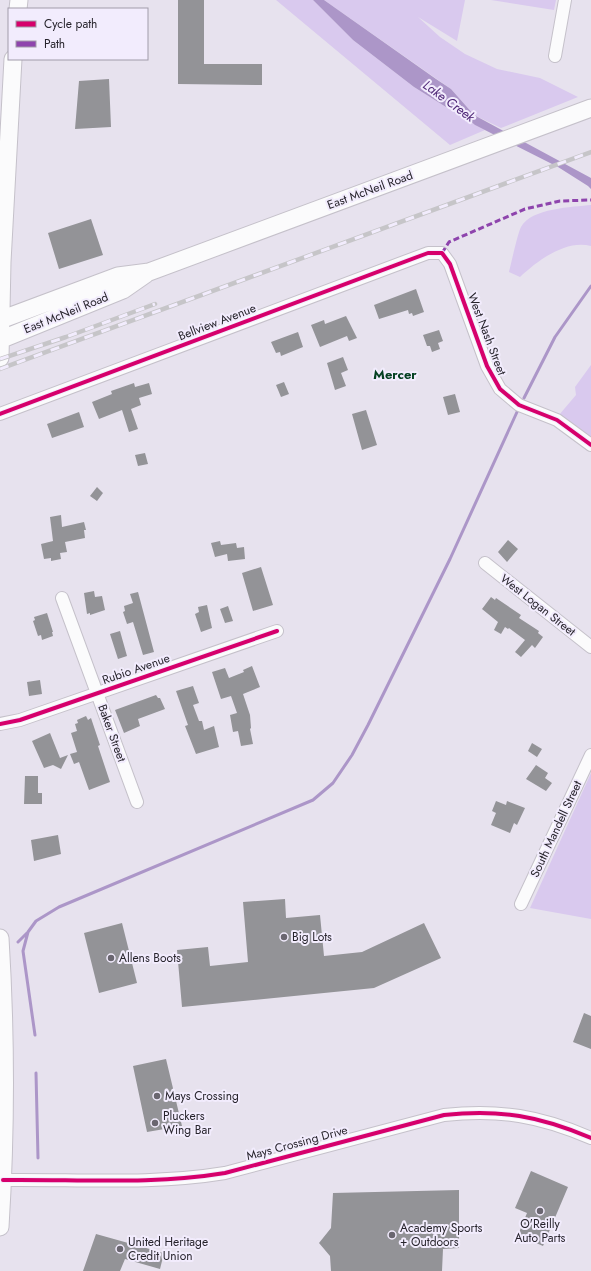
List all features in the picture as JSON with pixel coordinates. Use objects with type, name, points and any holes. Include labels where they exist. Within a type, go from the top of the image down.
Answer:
[{"type":"street","points":[[555,56],[565,0]]},
{"type":"street","points":[[0,358],[1,266],[13,60]]},
{"type":"street","name":"East McNeil Road","points":[[1,319],[118,276],[149,272],[591,108]]},
{"type":"street","name":"Bellview Avenue","points":[[0,414],[428,253],[442,253]]},
{"type":"street","name":"West Nash Street","points":[[442,253],[450,264],[487,366],[500,389],[519,405],[557,420],[591,445]]},
{"type":"street","name":"East McNeil Road","points":[[1,340],[123,290],[149,272]]},
{"type":"street","name":"West Logan Street","points":[[485,563],[591,647]]},
{"type":"street","name":"Baker Street","points":[[62,598],[137,802]]},
{"type":"street","name":"Rubio Avenue","points":[[0,724],[20,720],[277,631]]},
{"type":"street","name":"South Mandell Street","points":[[521,904],[591,755]]},
{"type":"street","points":[[0,938],[4,991],[5,1087],[3,1180],[0,1227]]},
{"type":"street","name":"Mays Crossing Drive","points":[[3,1180],[145,1181],[199,1177],[225,1172],[444,1115],[467,1112],[505,1114],[543,1120],[591,1138]]},
{"type":"shaded area","points":[[276,0],[313,0],[353,40],[414,87],[446,107],[457,110],[475,125],[485,130],[450,145]]},
{"type":"shaded area","points":[[324,0],[465,0],[457,41],[418,17],[440,37],[465,54],[497,69],[540,78],[578,97],[501,128],[474,115],[451,89]]},
{"type":"shaded area","points":[[491,0],[556,0],[554,10]]},
{"type":"shaded area","points":[[591,205],[591,246],[572,246],[552,253],[535,264],[520,277],[509,272],[516,241],[521,227],[526,221],[543,212]]},
{"type":"shaded area","points":[[591,365],[591,442],[559,415],[576,395],[575,387]]},
{"type":"shaded area","points":[[591,773],[591,919],[530,908]]},
{"type":"water","name":"Lake Creek","points":[[313,0],[324,0],[451,89],[474,115],[591,178],[591,189],[558,167],[475,125],[457,110],[446,107],[414,87],[353,40]]},
{"type":"building","points":[[178,0],[204,0],[204,64],[262,64],[262,85],[178,84]]},
{"type":"building","points":[[109,79],[111,127],[75,129],[79,81]]},
{"type":"building","points":[[91,219],[103,255],[59,269],[48,233]]},
{"type":"building","points":[[416,289],[424,312],[413,316],[412,313],[409,314],[408,310],[379,319],[374,305]]},
{"type":"building","points":[[346,316],[357,338],[349,341],[347,336],[320,347],[311,325],[324,320],[325,324]]},
{"type":"building","points":[[439,330],[443,341],[438,343],[440,349],[432,352],[430,346],[427,346],[423,335]]},
{"type":"building","points":[[298,332],[303,347],[281,356],[280,352],[276,353],[271,342]]},
{"type":"building","points":[[343,357],[348,370],[341,373],[346,386],[335,390],[327,363]]},
{"type":"building","points":[[284,382],[289,394],[281,397],[276,385]]},
{"type":"building","points":[[134,383],[135,387],[149,383],[152,394],[139,398],[141,405],[131,409],[138,429],[129,432],[122,410],[99,419],[92,402],[112,394],[111,391]]},
{"type":"building","points":[[455,394],[460,412],[448,415],[443,397]]},
{"type":"building","points":[[366,410],[377,445],[362,450],[352,414]]},
{"type":"building","points":[[79,412],[84,427],[52,438],[47,424]]},
{"type":"building","points":[[145,453],[148,464],[138,466],[135,455]]},
{"type":"building","points":[[97,487],[103,493],[97,501],[90,496]]},
{"type":"building","points":[[61,515],[62,527],[84,522],[86,530],[84,530],[85,538],[65,542],[67,552],[60,553],[61,559],[51,561],[51,558],[44,559],[41,544],[53,541],[50,517]]},
{"type":"building","points":[[508,540],[518,549],[507,562],[498,552]]},
{"type":"building","points":[[220,541],[221,545],[236,543],[237,548],[244,547],[245,559],[228,561],[227,554],[215,557],[211,543]]},
{"type":"building","points":[[261,567],[273,605],[253,611],[242,573]]},
{"type":"building","points":[[94,591],[95,597],[102,596],[105,610],[90,615],[90,613],[87,614],[84,593]]},
{"type":"building","points":[[138,592],[154,652],[143,655],[133,622],[127,624],[123,612],[125,611],[124,606],[133,603],[130,594]]},
{"type":"building","points":[[491,597],[495,600],[496,598],[521,615],[519,618],[539,631],[538,633],[543,637],[535,648],[532,645],[521,657],[515,652],[525,640],[509,628],[508,629],[505,627],[501,634],[494,630],[498,622],[482,609]]},
{"type":"building","points":[[207,605],[212,628],[201,632],[195,614],[199,612],[198,607]]},
{"type":"building","points":[[228,606],[233,621],[225,623],[220,609]]},
{"type":"building","points":[[47,613],[53,636],[42,640],[41,635],[38,636],[33,621],[35,620],[34,617]]},
{"type":"building","points":[[120,631],[127,656],[118,659],[110,634]]},
{"type":"building","points":[[252,666],[260,687],[243,694],[250,715],[250,729],[253,744],[241,746],[238,731],[233,732],[230,715],[237,713],[231,696],[221,699],[212,672],[225,668],[229,678],[244,672],[243,670]]},
{"type":"building","points":[[40,680],[42,694],[29,696],[27,682]]},
{"type":"building","points":[[193,686],[199,703],[193,705],[199,721],[202,721],[204,730],[214,726],[219,747],[196,754],[185,726],[188,725],[176,691]]},
{"type":"building","points":[[156,695],[160,698],[165,709],[138,719],[140,726],[124,733],[115,710]]},
{"type":"building","points":[[86,716],[88,720],[91,718],[100,745],[98,746],[110,782],[89,790],[79,762],[74,764],[70,754],[77,752],[71,733],[77,731],[75,724],[78,723],[77,720]]},
{"type":"building","points":[[50,733],[60,758],[68,755],[61,769],[53,765],[44,768],[32,741]]},
{"type":"building","points":[[532,743],[542,749],[537,757],[528,751]]},
{"type":"building","points":[[536,765],[548,773],[545,778],[552,783],[546,791],[526,779]]},
{"type":"building","points":[[25,776],[38,776],[38,793],[42,793],[42,804],[24,804]]},
{"type":"building","points":[[496,801],[506,805],[507,801],[525,808],[517,825],[514,823],[510,833],[491,825],[496,813],[492,811]]},
{"type":"building","points":[[58,835],[61,854],[34,861],[31,840]]},
{"type":"building","points":[[285,899],[286,918],[320,915],[324,956],[362,952],[424,923],[441,958],[374,988],[182,1007],[177,950],[208,947],[210,966],[248,962],[243,902]]},
{"type":"building","name":"Allens Boots","points":[[122,923],[137,983],[99,993],[84,933]]},
{"type":"building","points":[[584,1013],[591,1016],[591,1049],[573,1042]]},
{"type":"building","name":"Mays Crossing","points":[[166,1059],[182,1126],[147,1132],[133,1066]]},
{"type":"building","name":"O'Reilly Auto Parts","points":[[531,1171],[568,1187],[543,1246],[518,1235],[527,1213],[515,1208]]},
{"type":"building","name":"Academy Sports + Outdoors","points":[[459,1190],[459,1248],[443,1249],[442,1271],[331,1271],[330,1256],[319,1243],[331,1228],[333,1193]]},
{"type":"building","name":"United Heritage Credit Union","points":[[96,1234],[164,1253],[160,1269],[125,1259],[120,1271],[83,1271]]},
{"type":"waterway","points":[[524,398],[555,337],[591,286]]},
{"type":"waterway","points":[[35,1035],[23,951],[28,932],[36,921],[59,907],[313,800],[333,783],[352,755],[368,725],[450,559],[517,412]]},
{"type":"waterway","points":[[18,942],[27,933]]},
{"type":"waterway","points":[[36,1073],[38,1158]]},
{"type":"railway","points":[[0,369],[591,152]]},
{"type":"railway","points":[[0,359],[66,337],[155,304]]},
{"type":"marked path","points":[[442,253],[449,242],[525,209],[560,201],[591,200]]},
{"type":"cycle path","points":[[0,414],[428,253],[442,253],[450,264],[487,366],[500,389],[519,405],[557,420],[591,445]]},
{"type":"cycle path","points":[[0,724],[20,720],[277,631]]},
{"type":"cycle path","points":[[3,1180],[114,1181],[198,1177],[225,1173],[444,1115],[464,1113],[502,1114],[537,1119],[572,1130],[591,1138]]},
{"type":"place","name":"Big Lots","points":[[284,937]]},
{"type":"place","name":"Allens Boots","points":[[111,958]]},
{"type":"place","name":"Mays Crossing","points":[[157,1096]]},
{"type":"place","name":"Pluckers Wing Bar","points":[[155,1123]]},
{"type":"place","name":"O'Reilly Auto Parts","points":[[540,1211]]},
{"type":"place","name":"Academy Sports + Outdoors","points":[[392,1235]]},
{"type":"place","name":"United Heritage Credit Union","points":[[120,1249]]},
{"type":"district","name":"Mercer","points":[[395,374]]}]
